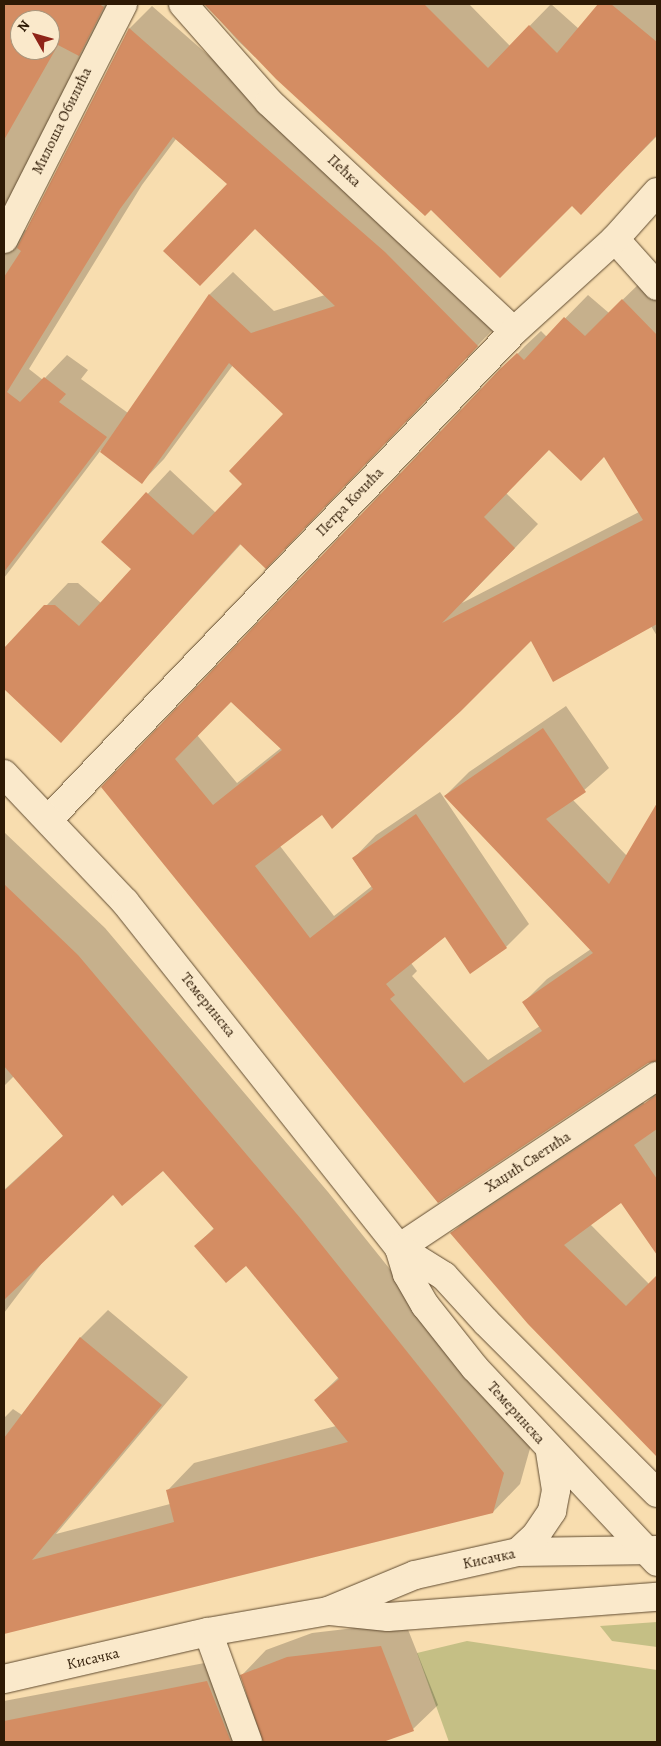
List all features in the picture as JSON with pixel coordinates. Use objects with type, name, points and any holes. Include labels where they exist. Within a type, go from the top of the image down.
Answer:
[{"type":"street","name":"Милоша Обилића","points":[[4,239],[123,4]]},
{"type":"street","name":"Пећка","points":[[183,4],[268,102],[514,331]]},
{"type":"street","name":"Петра Кочића","points":[[49,819],[514,331],[615,239],[657,192]]},
{"type":"street","points":[[615,239],[657,286]]},
{"type":"street","name":"Темеринска","points":[[4,774],[49,819],[125,902],[400,1248],[444,1276],[486,1322],[657,1493]]},
{"type":"street","name":"Хаџић Светића","points":[[400,1248],[657,1076]]},
{"type":"street","name":"Темеринска","points":[[400,1248],[407,1274],[425,1305],[475,1368],[550,1451],[653,1554]]},
{"type":"street","points":[[518,1552],[536,1535],[552,1511],[556,1490],[550,1451]]},
{"type":"street","name":"Кисачка","points":[[4,1679],[208,1632],[328,1611],[415,1574],[518,1552],[653,1554]]},
{"type":"street","name":"Кисачка","points":[[328,1611],[388,1618],[657,1597]]},
{"type":"street","points":[[208,1632],[248,1742]]},
{"type":"shaded area","points":[[657,1622],[657,1647],[612,1641],[600,1626]]},
{"type":"shaded area","points":[[467,1641],[657,1670],[657,1742],[449,1742],[417,1653]]},
{"type":"building","points":[[4,4],[99,4],[104,7],[79,56],[60,46],[60,10],[10,10],[10,60],[49,60],[4,140]]},
{"type":"building","points":[[204,4],[424,4],[488,68],[529,25],[557,53],[598,4],[611,4],[657,42],[657,135],[581,215],[572,206],[500,278],[431,210],[425,216],[276,79]]},
{"type":"building","points":[[129,28],[385,252],[478,346],[266,569],[240,544],[61,743],[4,689],[4,648],[44,605],[55,605],[79,626],[131,569],[101,542],[146,492],[193,535],[242,484],[229,471],[283,414],[229,363],[142,484],[100,452],[209,294],[251,333],[335,306],[255,229],[200,286],[163,251],[227,184],[173,137],[120,209],[7,392],[20,402],[44,377],[66,394],[59,402],[107,437],[4,572],[4,277],[21,251],[17,248]]},
{"type":"building","points":[[622,299],[657,335],[657,624],[553,682],[531,641],[461,711],[332,829],[322,815],[255,866],[310,938],[373,889],[352,858],[416,814],[507,948],[470,974],[445,937],[386,984],[395,995],[390,999],[464,1083],[542,1031],[522,1002],[593,953],[444,796],[543,728],[586,792],[546,819],[609,884],[657,803],[657,1061],[648,1063],[438,1203],[101,787],[517,353],[524,360],[564,317],[585,336]],"holes":[[[549,450],[581,481],[604,457],[643,520],[442,623],[515,548],[484,517]],[[231,702],[282,750],[213,805],[175,759]]]},
{"type":"building","points":[[4,884],[78,955],[301,1219],[504,1473],[493,1513],[4,1634],[4,1438],[80,1337],[162,1405],[32,1560],[174,1522],[166,1490],[348,1442],[314,1400],[339,1379],[246,1266],[226,1283],[194,1246],[214,1229],[163,1171],[122,1206],[113,1195],[4,1300],[4,1191],[63,1136],[4,1066]]},
{"type":"building","points":[[657,1095],[657,1129],[634,1145],[657,1179],[657,1255],[621,1203],[564,1245],[626,1306],[657,1275],[657,1457],[528,1324],[450,1233]]},
{"type":"building","points":[[381,1646],[414,1731],[383,1742],[263,1742],[240,1675],[287,1657]]},
{"type":"building","points":[[207,1681],[231,1742],[4,1742],[4,1721]]}]
